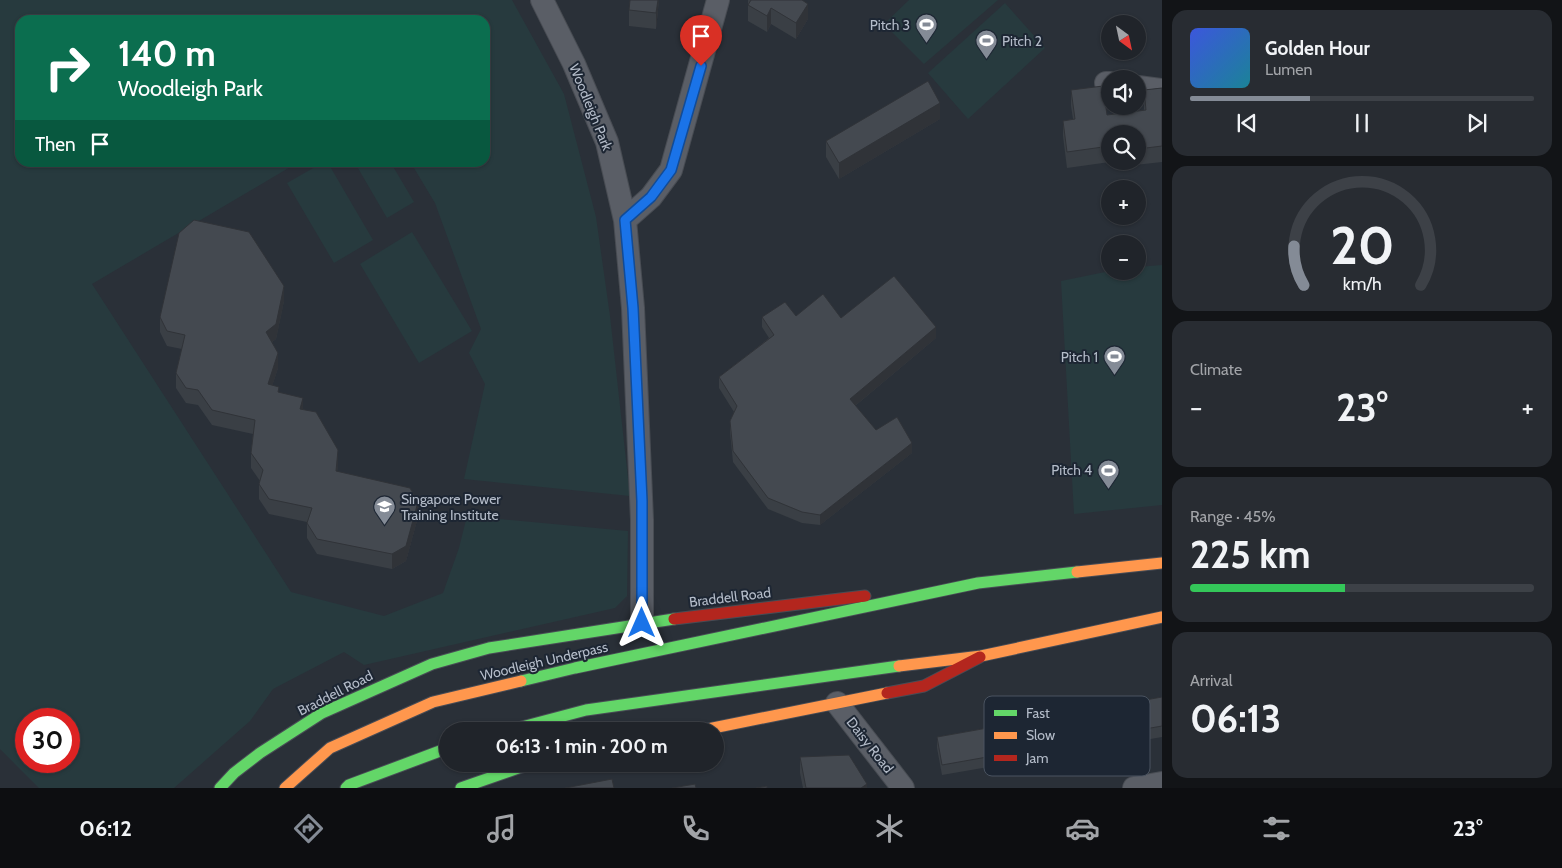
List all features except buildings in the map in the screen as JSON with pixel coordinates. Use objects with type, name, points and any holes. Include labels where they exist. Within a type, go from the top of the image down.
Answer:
[{"type":"main road","name":"Braddell Road","points":[[220,788],[260,753],[322,713],[432,664],[489,648],[642,623],[1162,563]]},
{"type":"main road","name":"Woodleigh Underpass","points":[[285,788],[330,748],[433,702],[585,666],[978,583]]},
{"type":"main road","points":[[541,722],[586,710],[844,673],[981,656],[1162,617]]},
{"type":"main road","points":[[724,726],[924,686],[981,656]]},
{"type":"main road","points":[[346,788],[349,785],[439,751]]},
{"type":"main road","points":[[461,788],[507,772]]},
{"type":"main road","points":[[215,788],[234,774]]},
{"type":"street","name":"Woodleigh Park","points":[[542,0],[574,64],[607,142],[625,220],[633,308],[642,501],[642,623]]},
{"type":"street","points":[[625,220],[651,197],[671,170],[718,0]]},
{"type":"street","points":[[1146,88],[1162,90]]},
{"type":"street","name":"Daisy Road","points":[[837,703],[902,788]]},
{"type":"street","points":[[1134,788],[1162,783]]},
{"type":"green space","points":[[0,0],[512,0],[564,94],[596,217],[610,316],[630,496],[464,479],[485,384],[469,353],[481,329],[435,203],[413,167],[490,167],[490,15],[15,15],[15,167],[290,167],[92,284],[291,592],[384,616],[443,593],[459,548],[467,516],[628,531],[627,596],[615,608],[364,665],[344,652],[273,689],[250,721],[174,788],[39,788],[24,773],[80,773],[80,708],[15,708],[15,764],[0,749]]},
{"type":"green space","name":"Pitch 3","points":[[909,0],[998,0],[924,64],[884,24]]},
{"type":"green space","name":"Pitch 2","points":[[1005,3],[1045,48],[968,119],[928,73]]},
{"type":"green space","points":[[315,167],[330,167],[373,240],[334,263],[287,183]]},
{"type":"green space","points":[[357,167],[393,167],[414,202],[387,218]]},
{"type":"green space","points":[[412,232],[472,331],[419,363],[360,264]]},
{"type":"green space","name":"Pitch 1","points":[[1162,265],[1162,505],[1074,514],[1061,281],[1101,273],[1101,280],[1146,280],[1146,266]]},
{"type":"traffic: fast","points":[[521,681],[978,583],[1077,572]]},
{"type":"traffic: fast","points":[[220,788],[234,773],[260,753],[322,713],[432,664],[489,648],[674,619]]},
{"type":"traffic: fast","points":[[541,722],[586,710],[899,666]]},
{"type":"traffic: fast","points":[[346,788],[349,785],[439,751]]},
{"type":"traffic: fast","points":[[461,788],[507,772]]},
{"type":"traffic: slow","points":[[1077,572],[1162,563]]},
{"type":"traffic: slow","points":[[899,666],[981,656],[1162,617]]},
{"type":"traffic: slow","points":[[285,788],[330,748],[433,702],[521,681]]},
{"type":"traffic: slow","points":[[724,726],[887,693]]},
{"type":"traffic: jam","points":[[674,619],[865,596]]},
{"type":"traffic: jam","points":[[887,693],[924,686],[980,657]]},
{"type":"place","name":"Pitch 3","points":[[926,44]]},
{"type":"place","name":"Pitch 2","points":[[986,60]]},
{"type":"place","name":"Pitch 1","points":[[1114,376]]},
{"type":"place","name":"Pitch 4","points":[[1108,489]]},
{"type":"place","name":"Singapore Power Training Institute","points":[[385,526]]},
{"type":"route","points":[[642,623],[642,501],[633,308],[625,220],[651,197],[671,170],[701,66]]}]
